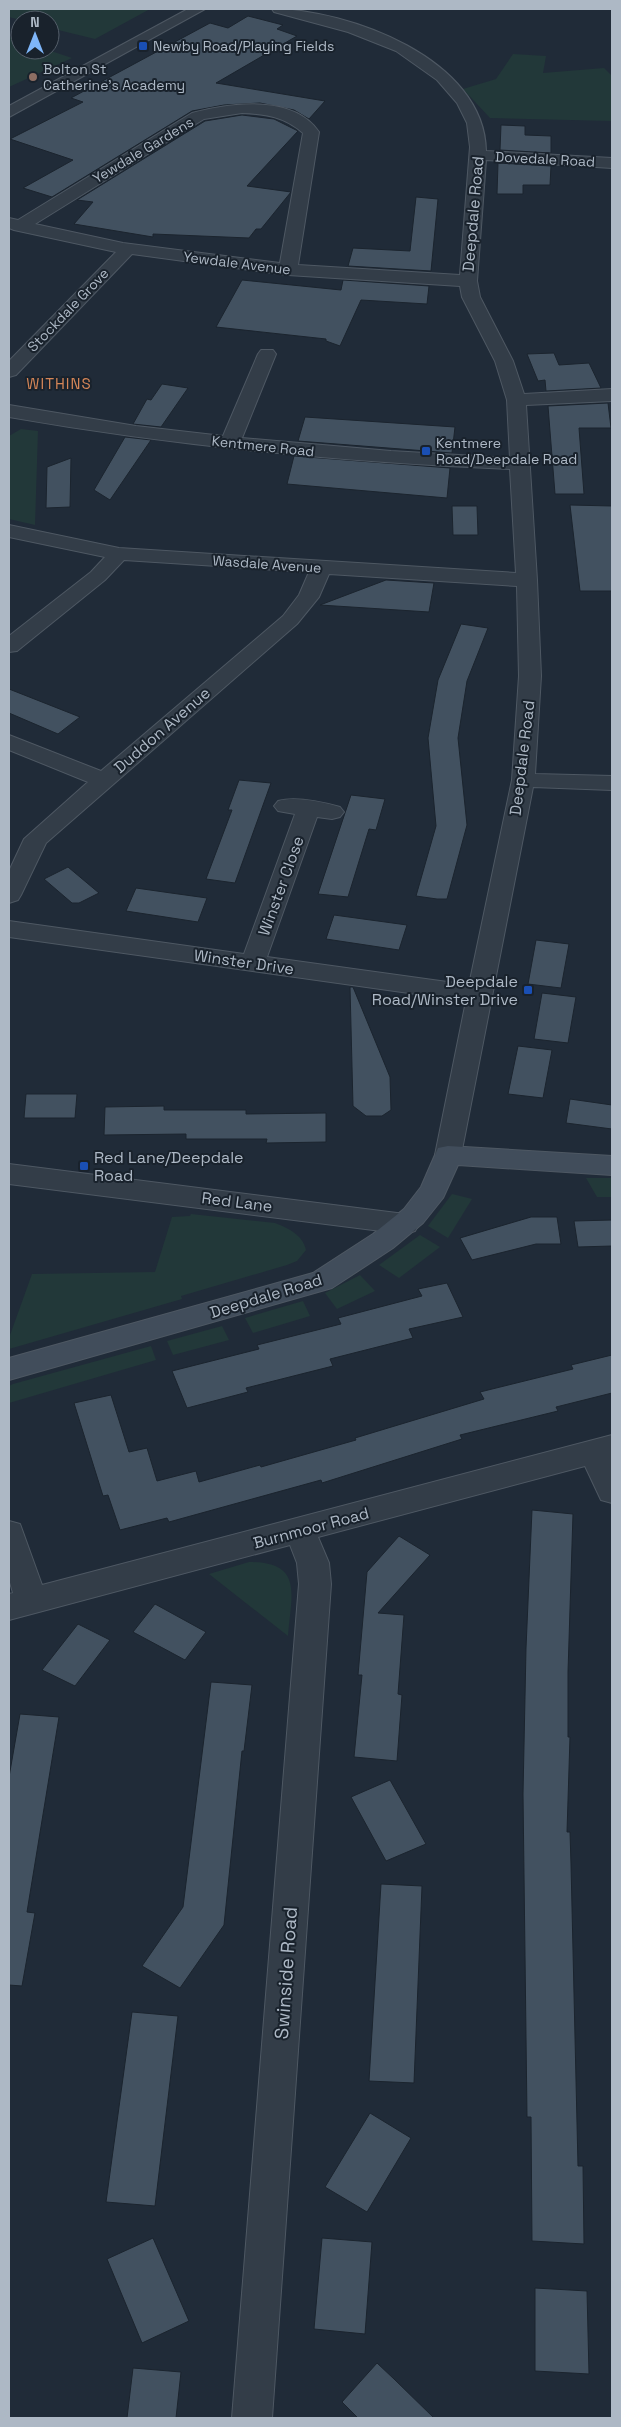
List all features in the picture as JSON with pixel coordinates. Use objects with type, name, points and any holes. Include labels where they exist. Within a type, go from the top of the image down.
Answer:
[{"type":"street","points":[[9,112],[198,9]]},
{"type":"street","name":"Deepdale Road","points":[[9,1369],[322,1281],[354,1261],[405,1224],[432,1193],[448,1156],[523,780],[530,676],[527,580],[516,400],[504,361],[471,298],[468,281],[478,155],[477,132],[468,106],[438,71],[386,40],[346,26],[279,9]]},
{"type":"street","name":"Yewdale Gardens","points":[[14,224],[198,116],[216,111],[237,109],[274,112],[290,116],[304,124],[311,132],[288,270]]},
{"type":"street","name":"Dovedale Road","points":[[478,155],[612,163]]},
{"type":"street","name":"Yewdale Avenue","points":[[14,224],[128,249],[288,270],[468,281]]},
{"type":"street","name":"Stockdale Grove","points":[[9,371],[128,249]]},
{"type":"street","points":[[230,443],[268,353]]},
{"type":"street","points":[[516,400],[612,395]]},
{"type":"street","name":"Kentmere Road","points":[[9,412],[230,443],[333,454],[520,464]]},
{"type":"street","name":"Wasdale Avenue","points":[[9,531],[119,554],[527,580]]},
{"type":"street","points":[[9,646],[98,576],[119,554]]},
{"type":"street","name":"Duddon Avenue","points":[[9,895],[36,839],[290,620],[309,597],[321,568]]},
{"type":"street","points":[[9,742],[104,780]]},
{"type":"street","points":[[523,780],[612,783]]},
{"type":"street","name":"Winster Close","points":[[253,964],[297,807],[332,812]]},
{"type":"street","name":"Winster Drive","points":[[9,929],[480,995]]},
{"type":"street","points":[[448,1156],[612,1166]]},
{"type":"street","name":"Red Lane","points":[[9,1174],[405,1224]]},
{"type":"street","points":[[603,1450],[612,1491]]},
{"type":"street","name":"Burnmoor Road","points":[[20,1603],[603,1450]]},
{"type":"street","name":"Swinside Road","points":[[252,2418],[315,1584],[313,1563],[300,1531]]},
{"type":"street","points":[[9,1533],[20,1603]]},
{"type":"green space","points":[[9,9],[150,9],[95,39],[60,30],[60,10],[10,10],[9,17]]},
{"type":"green space","points":[[9,37],[10,60],[60,60],[60,54],[72,58],[9,87]]},
{"type":"green space","points":[[513,54],[546,56],[543,73],[604,68],[612,76],[612,121],[490,118],[463,89],[496,79]]},
{"type":"green space","points":[[21,429],[38,431],[35,525],[9,519],[9,436]]},
{"type":"green space","points":[[586,1178],[612,1178],[612,1197],[597,1197]]},
{"type":"green space","points":[[452,1194],[472,1199],[448,1238],[428,1226]]},
{"type":"green space","points":[[191,1214],[275,1223],[298,1236],[306,1250],[297,1261],[287,1265],[181,1296],[182,1299],[9,1349],[9,1338],[32,1274],[155,1272],[172,1217],[190,1216]]},
{"type":"green space","points":[[420,1235],[440,1247],[399,1278],[379,1265]]},
{"type":"green space","points":[[360,1275],[375,1291],[337,1309],[325,1293]]},
{"type":"green space","points":[[303,1301],[310,1316],[253,1333],[245,1318]]},
{"type":"green space","points":[[222,1326],[229,1340],[173,1355],[167,1341]]},
{"type":"green space","points":[[151,1346],[156,1360],[9,1403],[9,1386],[13,1384]]},
{"type":"green space","points":[[249,1562],[267,1563],[279,1568],[286,1575],[290,1584],[291,1595],[288,1636],[209,1574]]},
{"type":"building","points":[[248,16],[283,25],[277,29],[297,36],[216,83],[325,101],[309,119],[294,110],[260,103],[224,105],[192,111],[52,197],[23,188],[73,160],[10,139],[83,102],[71,98],[210,23],[228,28]]},
{"type":"building","points":[[242,115],[274,119],[298,131],[247,186],[291,192],[261,229],[256,229],[249,238],[153,234],[153,237],[74,224],[93,202],[77,200],[205,121]]},
{"type":"building","points":[[501,125],[525,126],[525,135],[551,136],[551,153],[500,150]]},
{"type":"building","points":[[498,163],[551,166],[550,185],[523,185],[523,194],[497,194]]},
{"type":"building","points":[[416,197],[438,199],[431,271],[348,266],[353,248],[410,251]]},
{"type":"building","points":[[242,280],[341,290],[343,280],[429,286],[427,304],[361,300],[340,346],[326,341],[326,339],[216,327]]},
{"type":"building","points":[[554,353],[559,365],[589,363],[601,388],[546,391],[545,380],[538,381],[527,354]]},
{"type":"building","points":[[162,384],[188,388],[161,427],[133,424],[147,399],[151,400]]},
{"type":"building","points":[[608,403],[611,428],[579,428],[584,494],[555,494],[548,406]]},
{"type":"building","points":[[305,417],[455,427],[452,453],[298,441]]},
{"type":"building","points":[[125,437],[151,440],[110,500],[94,490]]},
{"type":"building","points":[[294,456],[450,468],[447,498],[287,484]]},
{"type":"building","points":[[71,458],[70,507],[46,508],[47,467]]},
{"type":"building","points":[[570,505],[612,506],[612,591],[580,591]]},
{"type":"building","points":[[452,506],[477,506],[478,535],[453,535]]},
{"type":"building","points":[[386,580],[434,583],[429,612],[320,605]]},
{"type":"building","points":[[461,624],[488,628],[467,681],[458,738],[467,825],[447,899],[437,899],[416,896],[436,826],[428,738],[438,680]]},
{"type":"building","points":[[9,689],[80,717],[58,734],[9,713]]},
{"type":"building","points":[[239,780],[271,783],[235,883],[206,879],[232,810],[228,810]]},
{"type":"building","points":[[351,795],[385,799],[376,830],[369,829],[348,897],[318,894]]},
{"type":"building","points":[[68,867],[99,893],[79,903],[72,903],[44,879]]},
{"type":"building","points":[[136,888],[207,898],[198,922],[126,911]]},
{"type":"building","points":[[334,915],[407,925],[399,950],[326,939]]},
{"type":"building","points":[[536,940],[569,944],[561,988],[528,984]]},
{"type":"building","points":[[350,987],[353,987],[390,1077],[391,1110],[382,1116],[366,1116],[353,1106]]},
{"type":"building","points":[[542,993],[576,997],[568,1043],[534,1039]]},
{"type":"building","points":[[518,1046],[552,1050],[543,1098],[508,1094]]},
{"type":"building","points":[[26,1094],[77,1094],[75,1118],[24,1118]]},
{"type":"building","points":[[570,1099],[612,1105],[612,1129],[566,1123]]},
{"type":"building","points":[[164,1106],[164,1110],[246,1110],[246,1114],[326,1113],[326,1142],[266,1143],[267,1139],[186,1139],[186,1134],[104,1135],[105,1107]]},
{"type":"building","points":[[531,1217],[557,1217],[561,1244],[536,1244],[472,1260],[460,1238]]},
{"type":"building","points":[[612,1220],[612,1246],[578,1247],[574,1221]]},
{"type":"building","points":[[447,1283],[463,1317],[409,1329],[413,1338],[330,1359],[333,1366],[246,1388],[248,1392],[187,1408],[172,1371],[259,1349],[257,1345],[341,1324],[338,1318],[422,1296],[418,1289]]},
{"type":"building","points":[[612,1355],[612,1393],[556,1407],[558,1411],[460,1435],[462,1439],[322,1483],[321,1480],[169,1522],[167,1518],[120,1530],[108,1495],[103,1496],[74,1403],[111,1395],[129,1452],[147,1448],[157,1481],[196,1471],[199,1482],[260,1465],[261,1467],[356,1440],[355,1438],[484,1399],[480,1392],[573,1369],[571,1365]]},
{"type":"building","points":[[532,1510],[573,1514],[568,1672],[568,1737],[570,1737],[567,1832],[570,1832],[578,2166],[583,2166],[584,2244],[532,2241],[531,2117],[527,2117],[523,1794],[526,1648]]},
{"type":"building","points":[[399,1536],[430,1555],[378,1613],[404,1615],[398,1694],[402,1695],[397,1761],[354,1757],[362,1675],[358,1675],[367,1572]]},
{"type":"building","points":[[155,1604],[206,1632],[185,1660],[133,1632]]},
{"type":"building","points":[[78,1624],[110,1640],[75,1686],[42,1670]]},
{"type":"building","points":[[211,1682],[252,1685],[244,1751],[242,1751],[224,1925],[180,1988],[142,1966],[183,1907]]},
{"type":"building","points":[[20,1714],[59,1717],[27,1912],[35,1913],[22,1986],[9,1985],[9,1777]]},
{"type":"building","points":[[390,1780],[426,1844],[386,1861],[351,1797]]},
{"type":"building","points":[[381,1884],[422,1886],[414,2083],[369,2081]]},
{"type":"building","points":[[132,2012],[178,2016],[155,2206],[106,2202]]},
{"type":"building","points":[[370,2113],[411,2138],[367,2212],[325,2187]]},
{"type":"building","points":[[153,2238],[189,2321],[142,2343],[107,2259]]},
{"type":"building","points":[[322,2238],[372,2242],[365,2334],[314,2329]]},
{"type":"building","points":[[535,2288],[587,2291],[589,2374],[535,2371]]},
{"type":"building","points":[[377,2363],[434,2418],[358,2418],[342,2402]]},
{"type":"building","points":[[133,2368],[181,2372],[176,2418],[127,2418]]},
{"type":"place","name":"Newby Road/Playing Fields","points":[[143,46]]},
{"type":"place","name":"Bolton St Catherine's Academy","points":[[33,77]]},
{"type":"place","name":"Kentmere Road/Deepdale Road","points":[[426,451]]},
{"type":"place","name":"Deepdale Road/Winster Drive","points":[[528,990]]},
{"type":"place","name":"Red Lane/Deepdale Road","points":[[84,1166]]},
{"type":"district","name":"WITHINS","points":[[59,383]]}]
